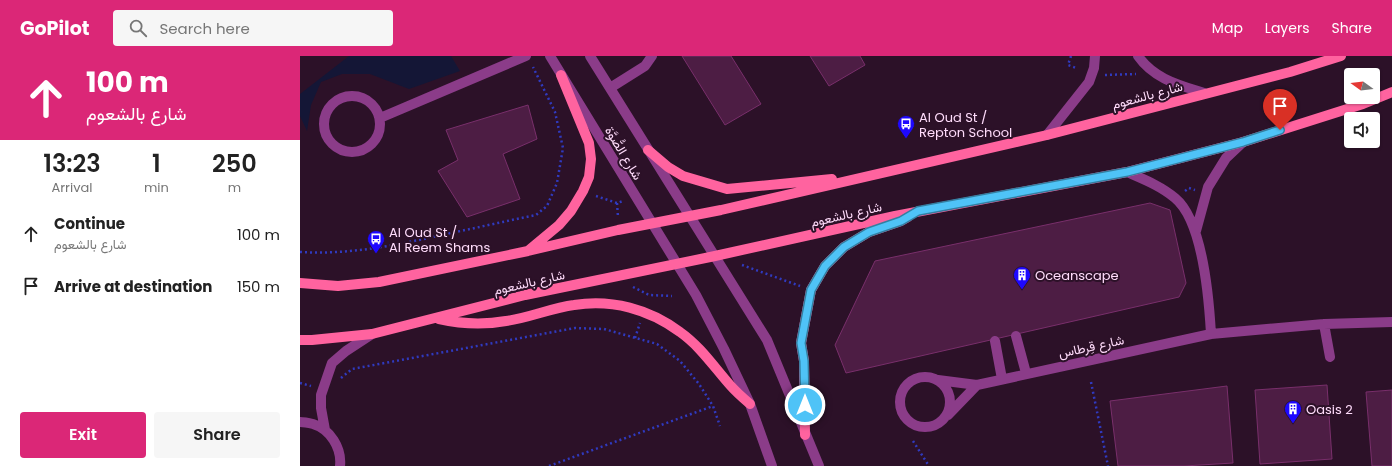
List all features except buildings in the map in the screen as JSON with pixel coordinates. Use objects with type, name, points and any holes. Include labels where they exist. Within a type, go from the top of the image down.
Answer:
[{"type":"main road","name":"شارع بالشعوم","points":[[300,283],[338,286],[379,282],[528,251],[651,223],[722,210],[1047,135],[1204,93],[1290,72],[1341,56]]},
{"type":"main road","points":[[528,251],[559,225],[571,212],[589,177],[592,159],[589,143],[561,75]]},
{"type":"main road","name":"شارع بالشعوم","points":[[300,340],[372,334],[525,295],[715,256],[918,211],[1127,172],[1243,142],[1363,104],[1392,92]]},
{"type":"main road","points":[[648,150],[668,168],[683,176],[727,189],[868,176]]},
{"type":"main road","points":[[805,435],[804,361],[801,343],[811,290],[825,266],[844,247],[869,232],[901,221],[918,211]]},
{"type":"main road","points":[[435,319],[452,322],[488,323],[523,318],[573,305],[597,303],[621,305],[644,312],[681,332],[697,347],[731,387],[750,404]]},
{"type":"street","name":"شارع الصُّوَّة","points":[[550,56],[696,295],[750,404],[772,466]]},
{"type":"street","name":"شارع الصُّوَّة","points":[[590,56],[767,340],[818,464]]},
{"type":"street","points":[[610,88],[645,66],[652,56]]},
{"type":"street","points":[[1047,135],[1089,82],[1094,68],[1095,56]]},
{"type":"street","points":[[1138,56],[1153,73],[1166,80],[1204,93]]},
{"type":"street","points":[[380,118],[529,60]]},
{"type":"street","points":[[355,95],[364,98],[374,106],[380,118],[380,128],[377,138],[371,145],[362,151],[353,153],[343,151],[334,146],[328,139],[325,131],[324,122],[330,105],[337,99],[346,96],[355,95]]},
{"type":"street","points":[[1196,231],[1208,187],[1226,158],[1243,142]]},
{"type":"street","points":[[1127,172],[1162,189],[1176,198],[1196,231],[1209,295],[1210,334]]},
{"type":"street","name":"شارع قِرطاس","points":[[938,380],[977,385],[1210,334],[1324,324],[1392,322]]},
{"type":"street","points":[[1324,324],[1330,357]]},
{"type":"street","points":[[325,430],[321,408],[322,395],[332,363],[346,351],[372,334]]},
{"type":"street","points":[[1016,336],[1026,374]]},
{"type":"street","points":[[994,341],[1002,379]]},
{"type":"street","points":[[946,416],[950,408],[949,392],[938,380],[930,377],[913,379],[902,391],[900,408],[903,416],[916,426],[925,428],[940,422],[946,416],[977,385]]},
{"type":"street","points":[[300,422],[313,424],[325,430],[334,439],[339,451],[340,466]]},
{"type":"path","points":[[1071,56],[1068,65],[1076,68]]},
{"type":"path","points":[[300,252],[313,253],[359,250],[407,243],[536,215],[547,206],[557,183],[563,148],[555,112],[529,60]]},
{"type":"path","points":[[1101,75],[1140,74]]},
{"type":"path","points":[[1180,195],[1189,188],[1199,191]]},
{"type":"path","points":[[593,195],[617,203],[623,201]]},
{"type":"path","points":[[617,203],[618,218]]},
{"type":"path","points":[[742,265],[801,286]]},
{"type":"path","points":[[631,286],[649,295],[672,296]]},
{"type":"path","points":[[635,338],[641,323]]},
{"type":"path","points":[[340,379],[352,369],[575,328],[604,329],[657,344],[680,361],[699,384],[713,406],[720,426]]},
{"type":"path","points":[[1091,382],[1108,466]]},
{"type":"path","points":[[300,383],[313,386]]},
{"type":"path","points":[[549,466],[713,406]]},
{"type":"path","points":[[913,441],[929,466]]},
{"type":"shaded area","points":[[349,56],[451,56],[460,71],[409,89],[370,74],[342,74],[321,82],[311,105],[307,131],[300,116],[300,94]]},
{"type":"place","name":"Al Oud St / Repton School","points":[[906,139]]},
{"type":"place","name":"Al Oud St / Al Reem Shams","points":[[376,254]]},
{"type":"place","name":"Oceanscape","points":[[1022,290]]},
{"type":"place","name":"Oasis 2","points":[[1293,424]]},
{"type":"route","points":[[805,405],[804,361],[801,343],[811,290],[825,266],[844,247],[869,232],[901,221],[918,211],[1127,172],[1243,142],[1280,130]]}]
